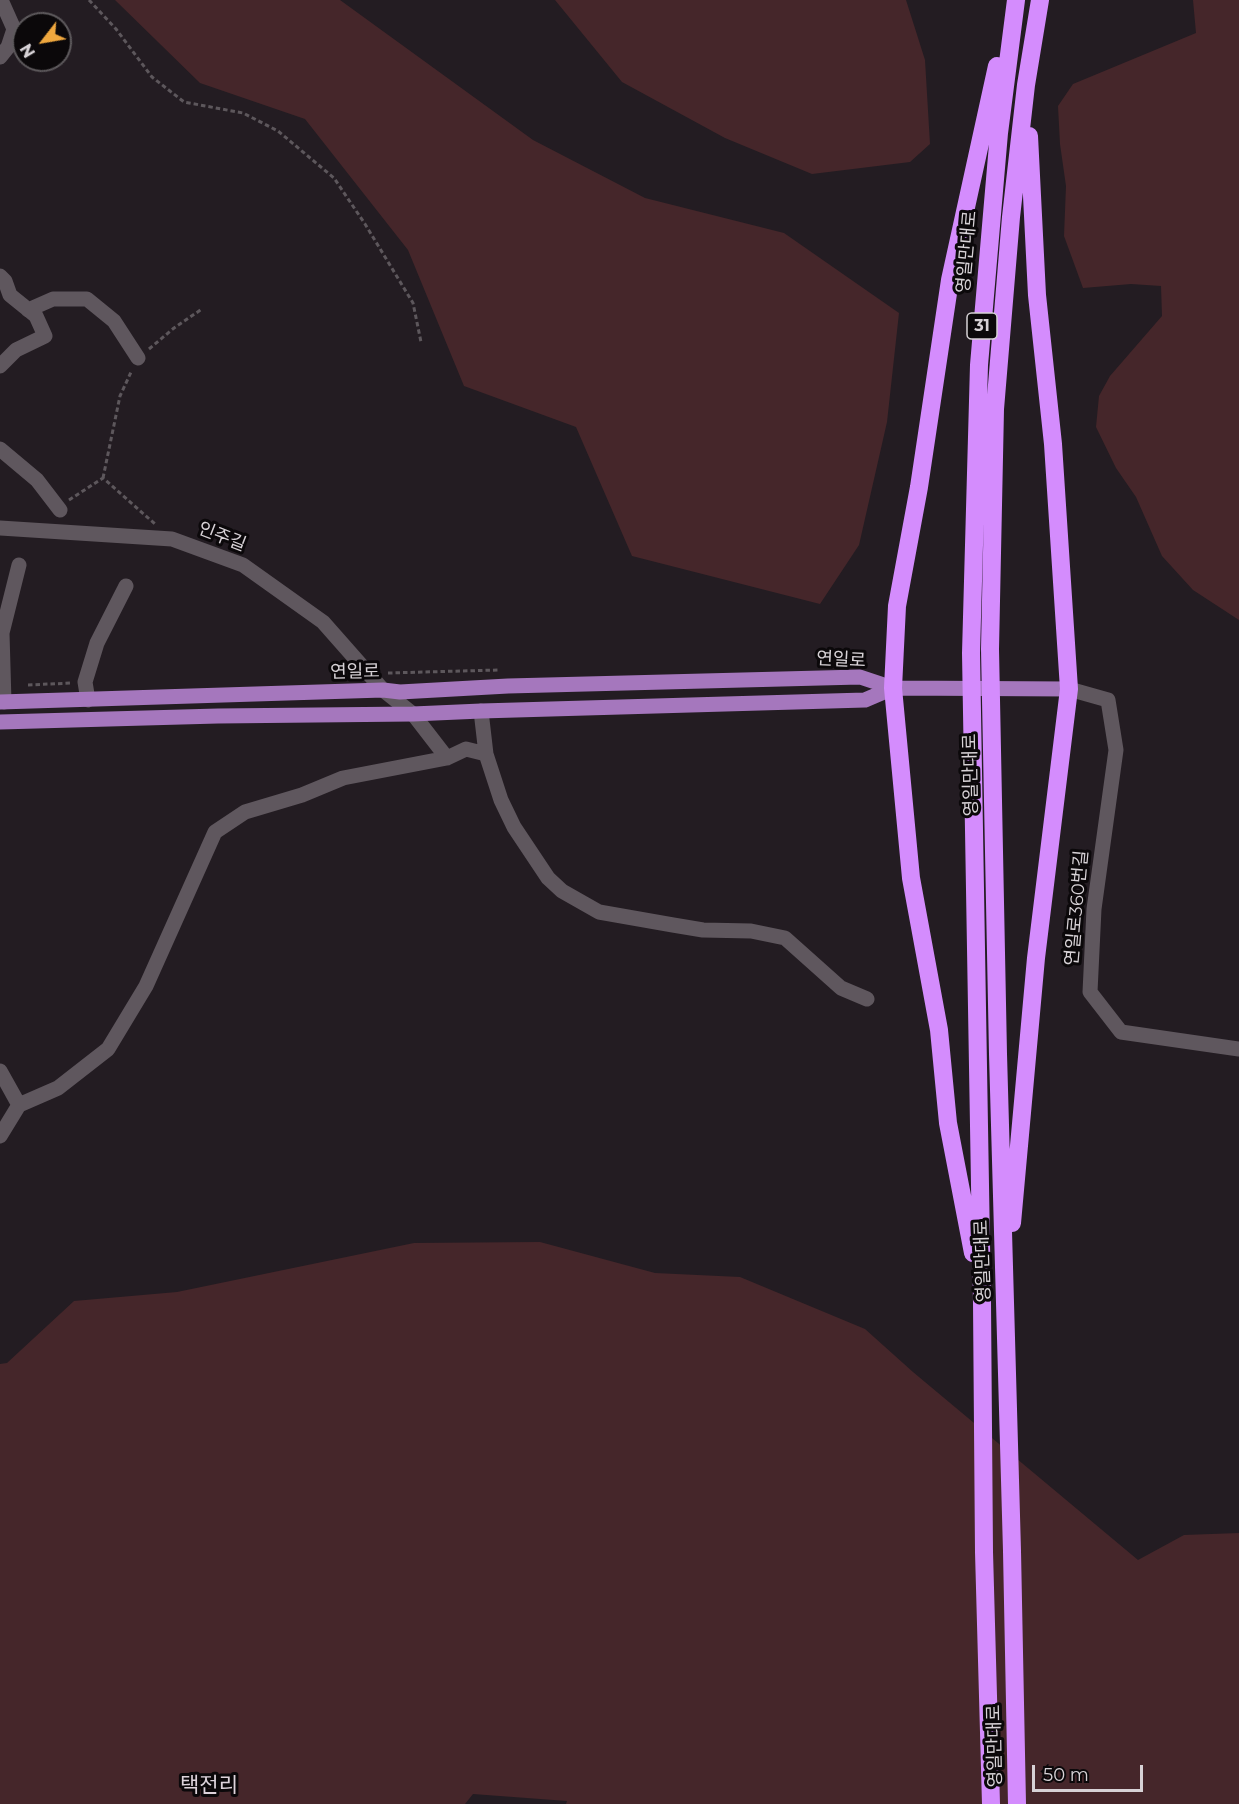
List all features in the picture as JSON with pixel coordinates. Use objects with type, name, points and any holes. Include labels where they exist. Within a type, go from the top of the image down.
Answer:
[{"type":"highway","points":[[982,1304],[948,1123],[939,1030],[911,878],[893,688],[897,606],[919,487],[950,280],[1011,0]]},
{"type":"highway","name":"영일만대로","points":[[991,1804],[984,1552],[982,1304],[970,653],[979,365],[999,134],[1016,0]]},
{"type":"highway","name":"31","points":[[1026,85],[1040,0]]},
{"type":"highway","points":[[1005,1303],[1036,958],[1069,689],[1053,444],[1037,295],[1026,85]]},
{"type":"highway","name":"영일만대로","points":[[1017,1804],[990,649],[996,409],[1011,217],[1026,85]]},
{"type":"main road","name":"연일로","points":[[2,702],[860,677],[893,688]]},
{"type":"main road","points":[[893,688],[1069,689]]},
{"type":"main road","name":"연일로","points":[[0,722],[412,714],[865,700],[893,688]]},
{"type":"street","points":[[0,57],[8,47],[14,28],[1,0]]},
{"type":"street","points":[[0,276],[5,281],[10,295],[36,316],[45,336],[16,350],[0,366]]},
{"type":"street","points":[[28,310],[52,298],[87,299],[114,321],[138,358]]},
{"type":"street","points":[[0,449],[38,480],[60,510]]},
{"type":"street","name":"인주길","points":[[0,528],[42,533],[172,539],[243,565],[323,622],[383,690],[412,714],[447,758]]},
{"type":"street","points":[[2,702],[2,633],[19,565]]},
{"type":"street","points":[[88,700],[85,682],[97,643],[126,586]]},
{"type":"street","name":"연일로360번길","points":[[1069,689],[1108,700],[1116,750],[1094,909],[1090,992],[1121,1032],[1239,1049]]},
{"type":"street","points":[[480,711],[486,754],[501,800],[514,827],[548,878],[562,891],[599,912],[673,926],[703,930],[751,931],[785,938],[841,988],[867,999]]},
{"type":"street","points":[[0,1136],[19,1105],[58,1088],[108,1049],[146,986],[214,832],[245,812],[302,795],[343,778],[447,758],[466,749],[486,754]]},
{"type":"street","points":[[0,1071],[19,1105]]},
{"type":"path","points":[[89,0],[116,29],[152,77],[184,102],[243,113],[278,131],[334,178],[413,303],[422,342]]},
{"type":"path","points":[[60,510],[66,502],[103,478],[120,396],[138,358],[174,328],[202,309]]},
{"type":"path","points":[[103,478],[172,539]]},
{"type":"path","points":[[368,674],[509,670]]},
{"type":"path","points":[[3,686],[85,682]]},
{"type":"shaded area","points":[[115,0],[340,0],[533,140],[645,198],[784,233],[899,313],[887,422],[859,545],[820,604],[632,556],[576,427],[464,386],[408,250],[305,119],[200,83]]},
{"type":"shaded area","points":[[555,0],[906,0],[925,60],[930,144],[910,162],[812,174],[725,138],[622,82]]},
{"type":"shaded area","points":[[1193,0],[1239,0],[1239,620],[1193,590],[1162,556],[1136,497],[1116,468],[1096,427],[1099,396],[1110,376],[1162,316],[1161,286],[1131,284],[1083,288],[1064,236],[1066,186],[1058,106],[1073,84],[1196,33]]},
{"type":"shaded area","points":[[540,1242],[655,1273],[740,1277],[865,1329],[913,1372],[1138,1560],[1184,1535],[1239,1533],[1239,1804],[566,1804],[567,1801],[473,1794],[465,1804],[0,1804],[0,1364],[7,1363],[74,1301],[177,1292],[414,1243]]},
{"type":"district","name":"택전리","points":[[209,1786]]}]
